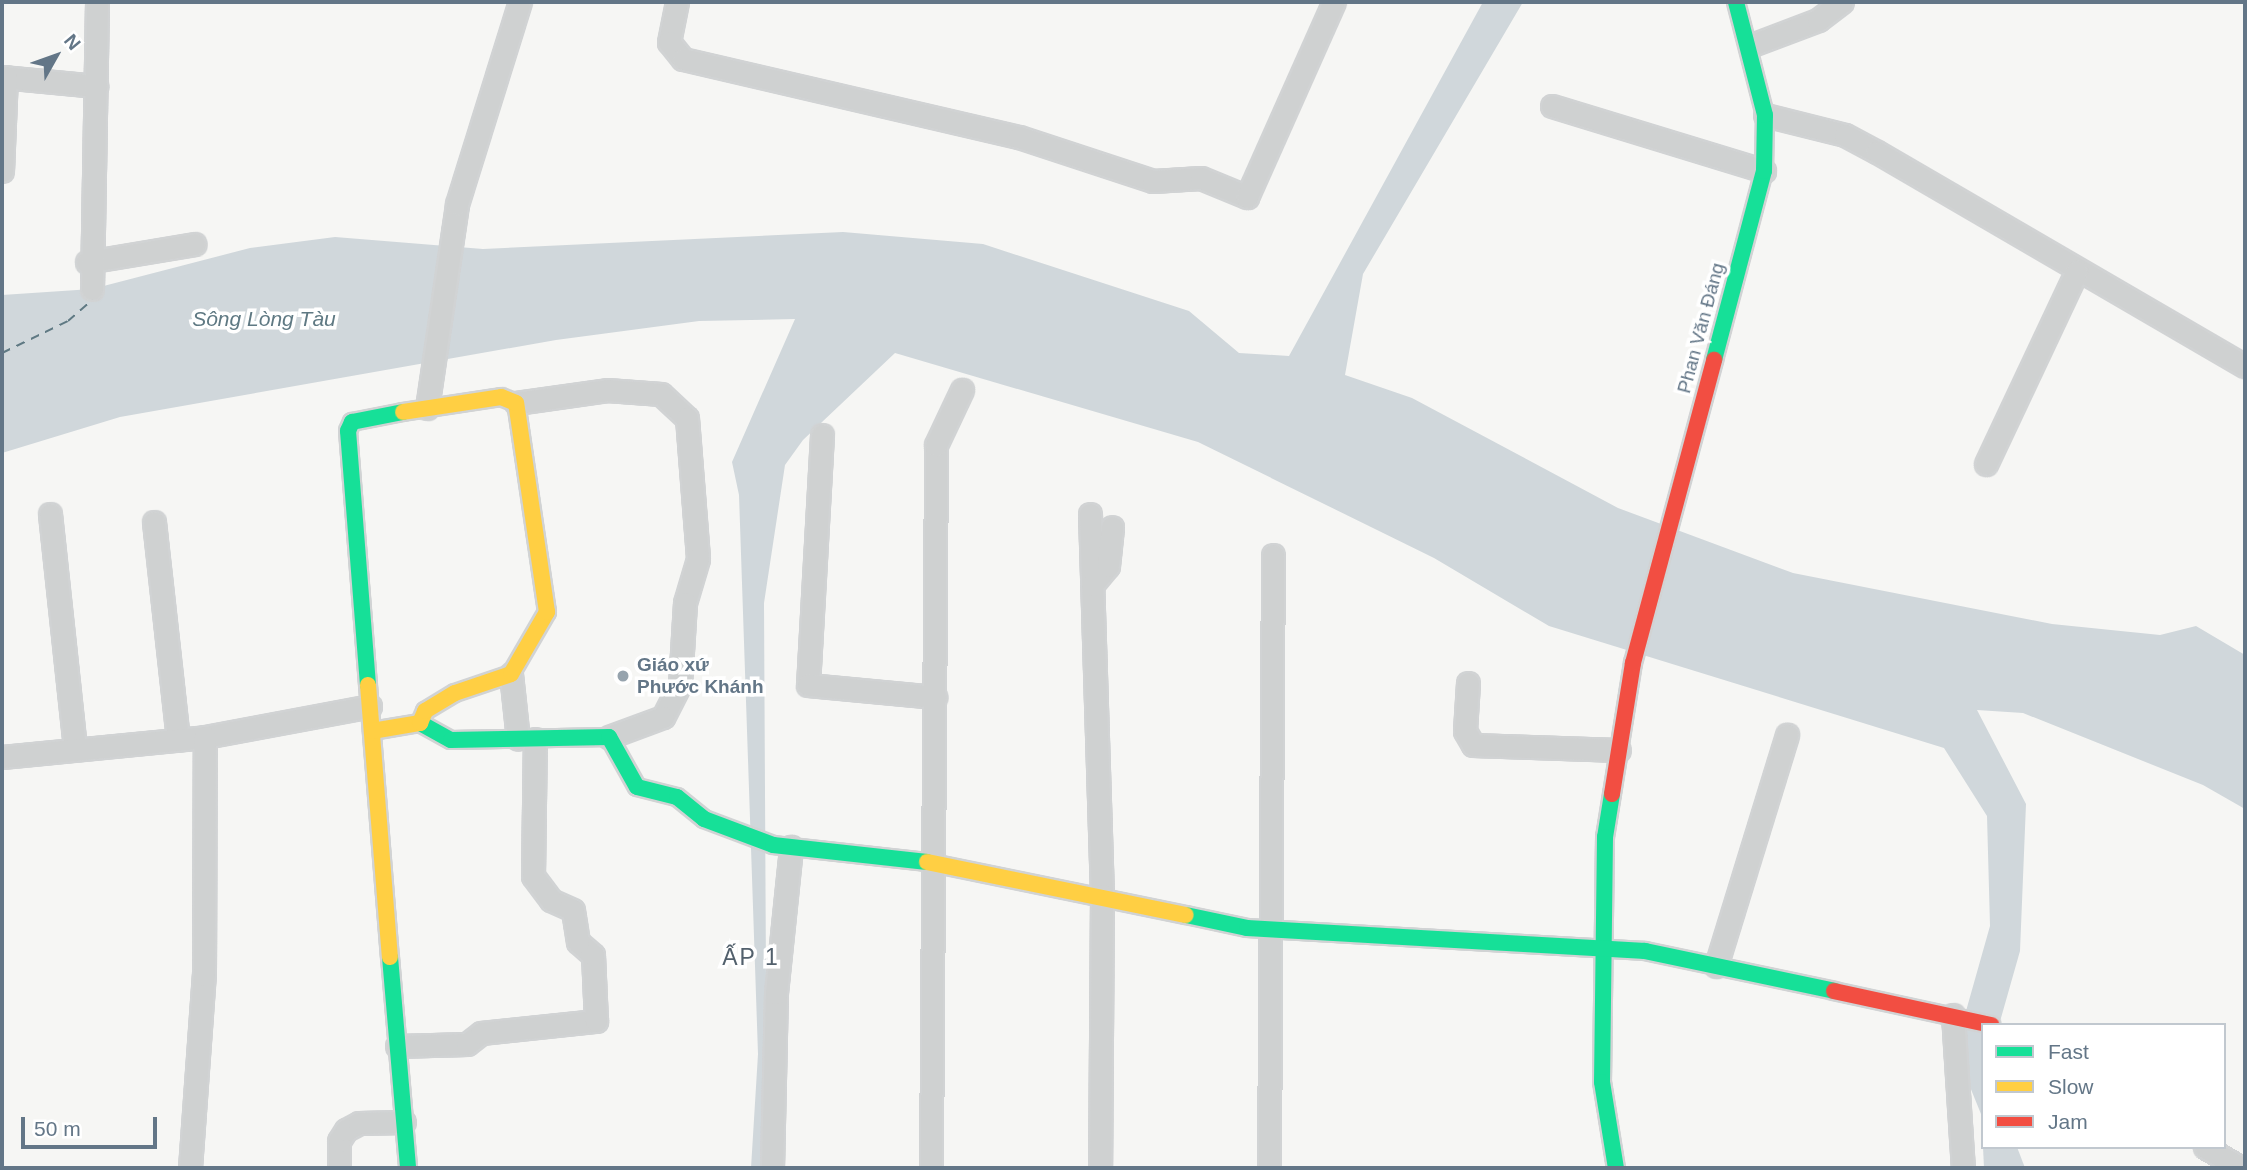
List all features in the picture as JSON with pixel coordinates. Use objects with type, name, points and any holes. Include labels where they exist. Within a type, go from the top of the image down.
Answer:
[{"type":"street","points":[[92,289],[88,262],[97,86],[97,2]]},
{"type":"street","points":[[427,408],[457,204],[520,2]]},
{"type":"street","points":[[677,2],[669,42],[683,58],[796,88],[1019,137],[1153,181],[1201,178],[1247,197],[1334,2]]},
{"type":"street","name":"Phan Văn Đáng","points":[[1616,1168],[1602,1082],[1619,750],[1633,663],[1764,171],[1765,115],[1752,45],[1736,2]]},
{"type":"street","points":[[1752,45],[1818,20],[1842,2]]},
{"type":"street","points":[[2,172],[4,77],[97,86]]},
{"type":"street","points":[[1552,106],[1764,171]]},
{"type":"street","points":[[1765,115],[1788,118],[1845,135],[2245,366]]},
{"type":"street","points":[[88,262],[195,244]]},
{"type":"street","points":[[1986,464],[2077,271]]},
{"type":"street","points":[[372,731],[420,723],[451,740],[609,737],[663,717],[680,684],[685,603],[698,559],[687,418],[661,394],[607,390],[516,403],[501,397],[427,408],[352,422],[348,431],[397,1046],[408,1168]]},
{"type":"street","points":[[931,1168],[936,445],[962,390]]},
{"type":"street","points":[[420,723],[425,711],[455,693],[511,674],[547,612],[516,403]]},
{"type":"street","points":[[822,435],[808,685],[935,697]]},
{"type":"street","points":[[50,514],[75,749]]},
{"type":"street","points":[[1090,514],[1102,895],[1100,1168]]},
{"type":"street","points":[[154,522],[178,740]]},
{"type":"street","points":[[1092,585],[1108,566],[1112,527]]},
{"type":"street","points":[[1269,1168],[1273,555]]},
{"type":"street","points":[[397,1046],[467,1044],[481,1033],[593,1023],[596,1007],[593,955],[578,942],[573,910],[551,900],[533,876],[527,739],[511,674]]},
{"type":"street","points":[[1468,683],[1465,731],[1474,745],[1619,750]]},
{"type":"street","points":[[2,757],[205,737],[370,706]]},
{"type":"street","points":[[1716,966],[1787,735]]},
{"type":"street","points":[[190,1168],[204,975],[205,737]]},
{"type":"street","points":[[609,737],[636,787],[677,797],[704,819],[782,846],[932,863],[1271,930],[1645,951],[1982,1023]]},
{"type":"street","points":[[772,1168],[782,846]]},
{"type":"street","points":[[1956,1016],[1962,1160]]},
{"type":"street","points":[[339,1168],[339,1141],[346,1130],[359,1123],[404,1122]]},
{"type":"street","points":[[2208,1149],[2241,1168]]},
{"type":"water","name":"Sông Lòng Tàu","points":[[1483,2],[1523,2],[1363,274],[1345,375],[1412,398],[1618,508],[1793,573],[2052,624],[2160,635],[2196,626],[2245,655],[2245,809],[2203,785],[2023,713],[1977,710],[2026,804],[2020,951],[2000,1023],[1981,1023],[1981,1114],[1955,1050],[1990,926],[1987,816],[1944,748],[1549,626],[1434,558],[1198,442],[895,353],[803,440],[785,465],[764,603],[767,1168],[751,1168],[758,1054],[739,495],[732,462],[795,319],[699,321],[556,340],[120,417],[2,453],[2,295],[92,289],[250,248],[335,237],[483,249],[843,232],[983,244],[1189,311],[1239,353],[1289,356]]},
{"type":"water","points":[[1983,1149],[2018,1149],[2025,1168],[1984,1168]]},
{"type":"ferry route","points":[[2,353],[68,321],[92,300]]},
{"type":"traffic: fast","points":[[1714,360],[1764,171],[1765,115],[1736,2]]},
{"type":"traffic: fast","points":[[368,685],[348,431],[352,422],[403,412]]},
{"type":"traffic: fast","points":[[420,723],[451,740],[609,737],[637,787],[677,797],[704,819],[773,845],[927,862]]},
{"type":"traffic: fast","points":[[1612,794],[1605,837],[1602,1082],[1616,1168]]},
{"type":"traffic: fast","points":[[1186,915],[1247,928],[1645,951],[1834,991]]},
{"type":"traffic: fast","points":[[390,957],[408,1168]]},
{"type":"traffic: slow","points":[[372,731],[420,723],[425,711],[455,693],[511,674],[547,612],[516,403],[501,397],[403,412]]},
{"type":"traffic: slow","points":[[368,685],[390,957]]},
{"type":"traffic: slow","points":[[927,862],[1186,915]]},
{"type":"traffic: jam","points":[[1612,794],[1633,663],[1714,360]]},
{"type":"traffic: jam","points":[[1834,991],[1982,1023]]},
{"type":"place","name":"Giáo xứ Phước Khánh","points":[[623,676]]},
{"type":"district","name":"ẤP 1","points":[[751,957]]}]
